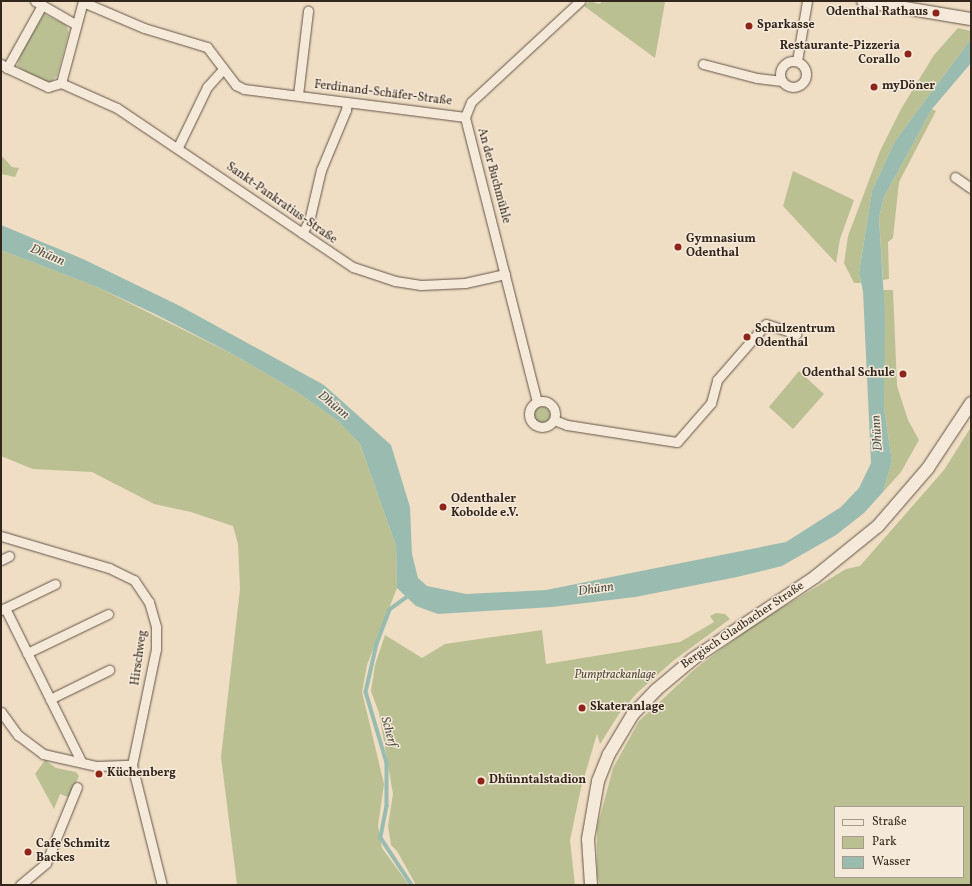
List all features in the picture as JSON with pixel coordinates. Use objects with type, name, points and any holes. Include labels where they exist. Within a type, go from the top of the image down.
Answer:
[{"type":"main road","points":[[863,1],[971,19]]},
{"type":"main road","name":"Bergisch Gladbacher Straße","points":[[591,885],[588,843],[595,794],[609,754],[633,714],[656,690],[693,659],[814,577],[878,526],[928,468],[971,403]]},
{"type":"street","name":"An der Buchmühle","points":[[536,402],[465,117],[471,102],[580,1]]},
{"type":"street","points":[[797,61],[807,1]]},
{"type":"street","name":"Ferdinand-Schäfer-Straße","points":[[83,2],[144,28],[207,47],[236,85],[244,89],[465,117]]},
{"type":"street","points":[[75,24],[38,3],[4,66],[48,86],[61,83],[75,24],[83,2]]},
{"type":"street","name":"Ferdinand-Schäfer-Straße","points":[[298,96],[308,11]]},
{"type":"street","points":[[703,64],[757,78],[782,81],[791,86],[802,82],[806,70],[797,61]]},
{"type":"street","points":[[782,81],[782,67],[786,62],[797,61]]},
{"type":"street","points":[[178,147],[207,87],[223,69]]},
{"type":"street","name":"Sankt-Pankratius-Straße","points":[[61,83],[117,108],[178,147],[353,267],[395,281],[421,285],[444,285],[505,274]]},
{"type":"street","points":[[302,233],[309,221],[321,170],[346,110],[347,102]]},
{"type":"street","points":[[955,177],[971,188]]},
{"type":"street","points":[[554,420],[568,425],[677,442],[711,403],[717,380],[766,324],[796,334]]},
{"type":"street","points":[[543,401],[553,407],[554,420],[547,426],[534,425],[530,420],[528,413],[536,402],[543,401]]},
{"type":"street","name":"Hirschweg","points":[[1,536],[109,568],[134,580],[149,602],[156,627],[156,649],[132,765],[162,885]]},
{"type":"street","points":[[54,584],[3,609],[28,654],[81,761]]},
{"type":"street","points":[[28,654],[108,614]]},
{"type":"street","points":[[50,699],[109,670]]},
{"type":"street","points":[[1,712],[18,735],[43,754],[81,761],[96,766],[132,765]]},
{"type":"street","points":[[20,885],[46,863],[77,787]]},
{"type":"green space","points":[[590,1],[599,4],[603,1],[665,2],[655,58],[584,6]]},
{"type":"green space","points":[[44,14],[66,25],[69,32],[57,76],[51,82],[41,81],[17,66],[22,50]]},
{"type":"green space","points":[[958,28],[971,31],[971,39],[895,141],[872,191],[859,273],[861,283],[854,283],[844,263],[848,236],[880,151],[901,109],[934,55]]},
{"type":"green space","points":[[932,109],[936,111],[899,182],[893,238],[888,242],[889,279],[883,280],[879,218],[884,197]]},
{"type":"green space","points":[[1,155],[12,167],[19,168],[15,177],[1,174]]},
{"type":"green space","points":[[793,171],[854,200],[840,239],[836,263],[783,206]]},
{"type":"green space","points":[[1,250],[97,287],[238,357],[297,392],[337,420],[360,444],[396,546],[397,588],[367,665],[362,692],[384,784],[378,826],[382,848],[409,885],[237,885],[221,757],[240,589],[238,544],[233,526],[191,512],[154,504],[92,472],[33,469],[1,456]]},
{"type":"green space","points":[[883,290],[893,290],[897,386],[908,420],[919,440],[901,472],[883,492],[892,461],[884,408]]},
{"type":"green space","points":[[799,371],[824,394],[793,429],[769,407]]},
{"type":"green space","points":[[542,407],[549,412],[550,415],[545,422],[542,423],[535,418],[534,415],[539,408]]},
{"type":"green space","points":[[971,427],[971,885],[600,885],[597,875],[597,828],[613,768],[639,721],[696,668],[758,622],[846,569],[860,566],[944,470]]},
{"type":"green space","name":"Pumptrackanlage","points":[[716,613],[725,614],[730,619],[673,661],[637,693],[619,714],[600,744],[597,734],[581,788],[570,840],[575,885],[416,885],[397,851],[391,845],[388,826],[393,794],[379,713],[371,691],[375,665],[385,635],[422,658],[445,644],[542,630],[546,664],[680,642],[714,622],[710,616]]},
{"type":"green space","points":[[45,760],[56,768],[76,772],[79,776],[71,794],[68,797],[60,794],[54,809],[35,774]]},
{"type":"water","name":"Dhünn","points":[[971,39],[971,63],[932,109],[884,197],[879,218],[885,316],[884,408],[892,461],[883,492],[864,513],[836,535],[782,566],[737,577],[635,597],[552,607],[438,614],[416,606],[397,588],[396,546],[360,444],[337,420],[297,392],[238,357],[157,315],[97,287],[1,250],[1,225],[83,259],[180,306],[324,385],[391,445],[410,507],[412,554],[418,578],[427,586],[466,594],[546,590],[786,542],[841,507],[859,488],[871,463],[863,291],[859,273],[872,191],[895,141]]},
{"type":"waterway","name":"Scherf","points":[[409,596],[390,610],[377,644],[366,692],[387,763],[387,806],[381,838],[412,885]]},
{"type":"place","name":"Odenthal Rathaus","points":[[936,13]]},
{"type":"place","name":"Sparkasse","points":[[749,26]]},
{"type":"place","name":"Restaurante-Pizzeria Corallo","points":[[908,54]]},
{"type":"place","name":"myDöner","points":[[874,87]]},
{"type":"place","name":"Gymnasium Odenthal","points":[[678,247]]},
{"type":"place","name":"Schulzentrum Odenthal","points":[[747,337]]},
{"type":"place","name":"Odenthal Schule","points":[[903,374]]},
{"type":"place","name":"Odenthaler Kobolde e.V.","points":[[443,507]]},
{"type":"place","name":"Skateranlage","points":[[582,708]]},
{"type":"place","name":"Küchenberg","points":[[99,774]]},
{"type":"place","name":"Dhünntalstadion","points":[[481,781]]},
{"type":"place","name":"Cafe Schmitz Backes","points":[[28,852]]}]
